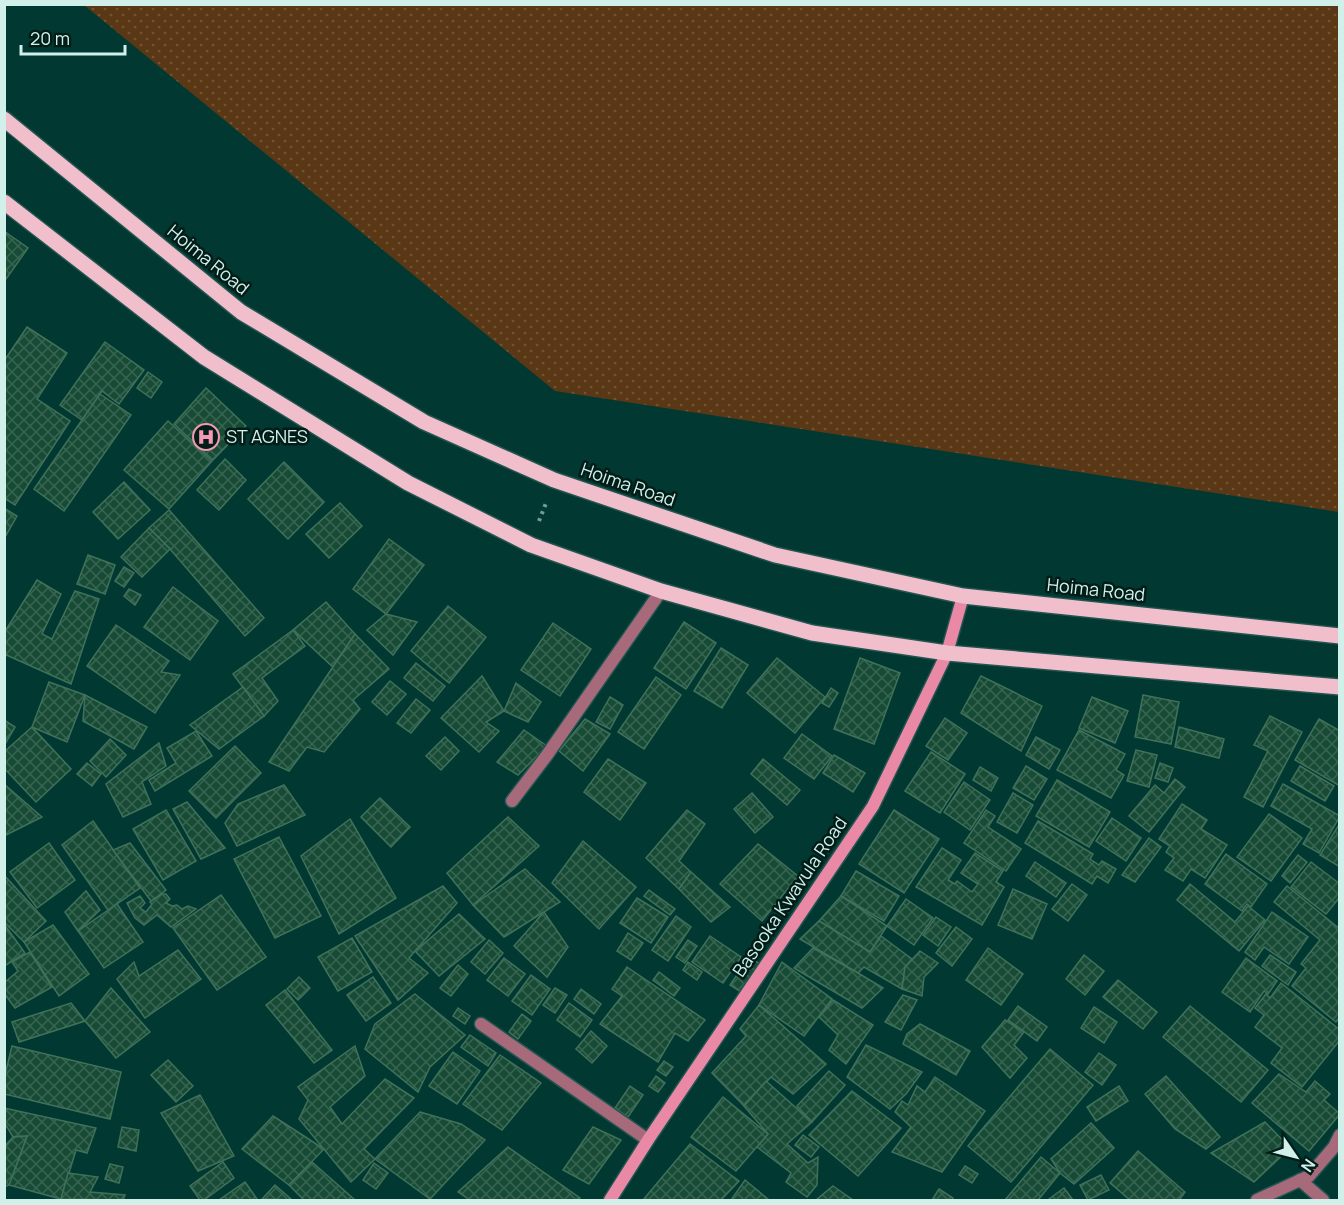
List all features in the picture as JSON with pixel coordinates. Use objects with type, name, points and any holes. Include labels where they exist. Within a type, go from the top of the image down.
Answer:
[{"type":"main road","name":"Hoima Road","points":[[4,119],[241,312],[424,422],[554,480],[775,555],[963,596],[1340,636]]},
{"type":"main road","points":[[4,202],[204,357],[408,483],[531,545],[661,591],[812,633],[947,653],[1340,687]]},
{"type":"street","points":[[512,801],[661,591]]},
{"type":"street","name":"Basooka Kwavula Road","points":[[610,1200],[873,806],[947,653],[963,596]]},
{"type":"street","points":[[481,1024],[648,1140]]},
{"type":"street","points":[[1257,1200],[1309,1176],[1334,1147],[1340,1135]]},
{"type":"street","points":[[1300,1180],[1323,1200]]},
{"type":"path","points":[[531,545],[554,480]]},
{"type":"shaded area","points":[[84,5],[1339,5],[1339,512],[555,391]]},
{"type":"building","points":[[4,231],[28,248],[4,282]]},
{"type":"building","points":[[27,327],[67,353],[37,399],[70,421],[15,505],[4,498],[4,361]]},
{"type":"building","points":[[105,342],[144,370],[119,404],[102,391],[82,420],[60,405]]},
{"type":"building","points":[[148,372],[162,382],[151,398],[137,388]]},
{"type":"building","points":[[206,388],[246,426],[213,460],[174,424]]},
{"type":"building","points":[[100,394],[131,415],[64,511],[34,489]]},
{"type":"building","points":[[168,421],[212,461],[169,509],[124,470]]},
{"type":"building","points":[[225,459],[246,480],[219,510],[197,490]]},
{"type":"building","points":[[284,462],[324,502],[288,539],[248,499]]},
{"type":"building","points":[[124,482],[150,510],[118,539],[93,512]]},
{"type":"building","points":[[340,503],[362,526],[329,558],[306,534]]},
{"type":"building","points":[[4,508],[17,516],[4,539]]},
{"type":"building","points":[[169,510],[264,618],[245,636],[149,528]]},
{"type":"building","points":[[149,528],[170,549],[142,577],[121,557]]},
{"type":"building","points":[[389,539],[424,565],[386,614],[353,589]]},
{"type":"building","points":[[88,555],[115,565],[105,594],[77,584]]},
{"type":"building","points":[[124,567],[134,573],[124,587],[115,581]]},
{"type":"building","points":[[37,580],[61,594],[42,634],[52,639],[75,591],[99,599],[71,684],[4,654],[4,633]]},
{"type":"building","points":[[173,587],[218,621],[190,660],[144,627]]},
{"type":"building","points":[[129,589],[141,595],[135,605],[124,596]]},
{"type":"building","points":[[326,602],[355,634],[333,667],[293,630]]},
{"type":"building","points":[[448,606],[486,637],[449,683],[411,651]]},
{"type":"building","points":[[386,614],[417,622],[393,655],[367,630]]},
{"type":"building","points":[[684,622],[716,643],[686,689],[654,668]]},
{"type":"building","points":[[553,623],[591,649],[560,696],[521,670]]},
{"type":"building","points":[[116,625],[169,661],[161,672],[180,675],[155,713],[87,666]]},
{"type":"building","points":[[293,630],[305,646],[262,678],[278,701],[264,716],[233,674]]},
{"type":"building","points":[[355,634],[389,669],[353,700],[360,709],[324,752],[307,747],[289,771],[269,762]]},
{"type":"building","points":[[721,648],[748,665],[722,708],[694,691]]},
{"type":"building","points":[[777,658],[825,697],[795,733],[747,693]]},
{"type":"building","points":[[860,658],[900,673],[874,744],[834,729]]},
{"type":"building","points":[[416,663],[445,686],[433,701],[404,678]]},
{"type":"building","points":[[482,676],[504,711],[486,722],[499,731],[479,752],[441,718]]},
{"type":"building","points":[[981,676],[1042,706],[1021,751],[961,713]]},
{"type":"building","points":[[656,677],[681,695],[644,749],[618,732]]},
{"type":"building","points":[[390,681],[406,694],[387,715],[372,702]]},
{"type":"building","points":[[49,682],[85,695],[67,742],[32,727]]},
{"type":"building","points":[[516,683],[541,702],[528,722],[504,711]]},
{"type":"building","points":[[243,687],[264,716],[219,749],[190,725]]},
{"type":"building","points":[[831,688],[838,693],[829,707],[822,703]]},
{"type":"building","points":[[85,695],[147,727],[134,749],[83,721]]},
{"type":"building","points":[[1143,695],[1179,702],[1171,744],[1135,737]]},
{"type":"building","points":[[610,697],[623,705],[610,729],[596,722]]},
{"type":"building","points":[[1092,697],[1128,711],[1115,743],[1079,728]]},
{"type":"building","points":[[416,699],[430,710],[411,733],[397,723]]},
{"type":"building","points":[[1270,716],[1302,732],[1263,807],[1244,797],[1268,751],[1254,745]]},
{"type":"building","points":[[945,718],[967,733],[948,760],[926,746]]},
{"type":"building","points":[[585,719],[610,734],[583,771],[559,751]]},
{"type":"building","points":[[1319,719],[1340,731],[1340,786],[1295,760]]},
{"type":"building","points":[[4,720],[15,727],[4,746]]},
{"type":"building","points":[[32,727],[71,769],[36,802],[4,768],[4,752]]},
{"type":"building","points":[[1179,727],[1224,739],[1219,758],[1175,747]]},
{"type":"building","points":[[524,730],[547,746],[518,775],[497,762]]},
{"type":"building","points":[[1079,730],[1125,754],[1116,770],[1124,775],[1111,798],[1057,770]]},
{"type":"building","points":[[196,731],[212,756],[155,791],[149,780],[176,763],[167,748]]},
{"type":"building","points":[[802,734],[832,756],[814,779],[784,758]]},
{"type":"building","points":[[445,737],[459,751],[441,770],[426,756]]},
{"type":"building","points":[[1036,737],[1060,750],[1049,769],[1026,755]]},
{"type":"building","points":[[110,739],[126,755],[106,777],[90,761]]},
{"type":"building","points":[[159,743],[166,766],[142,782],[151,804],[123,817],[106,784]]},
{"type":"building","points":[[235,746],[261,773],[216,818],[189,791]]},
{"type":"building","points":[[1136,750],[1157,755],[1149,787],[1127,781]]},
{"type":"building","points":[[931,752],[965,774],[940,813],[905,791]]},
{"type":"building","points":[[834,755],[865,773],[853,792],[823,773]]},
{"type":"building","points":[[608,759],[646,783],[620,820],[584,792]]},
{"type":"building","points":[[763,759],[800,790],[787,805],[751,774]]},
{"type":"building","points":[[87,763],[101,774],[92,786],[77,774]]},
{"type":"building","points":[[1160,763],[1173,768],[1168,782],[1155,778]]},
{"type":"building","points":[[1026,766],[1047,779],[1034,800],[1013,788]]},
{"type":"building","points":[[1300,766],[1334,786],[1325,801],[1291,781]]},
{"type":"building","points":[[980,767],[998,778],[991,791],[973,780]]},
{"type":"building","points":[[1175,779],[1185,787],[1149,832],[1129,816],[1155,785],[1164,793]]},
{"type":"building","points":[[1057,780],[1110,812],[1089,847],[1036,816]]},
{"type":"building","points":[[964,782],[990,800],[970,830],[944,812]]},
{"type":"building","points":[[4,784],[42,817],[4,836]]},
{"type":"building","points":[[1283,784],[1340,816],[1319,853],[1303,844],[1312,829],[1271,806]]},
{"type":"building","points":[[284,785],[305,815],[237,846],[225,823],[238,804]]},
{"type":"building","points":[[752,793],[773,817],[755,833],[734,809]]},
{"type":"building","points":[[1013,793],[1033,805],[1017,833],[997,822]]},
{"type":"building","points":[[380,798],[410,827],[391,847],[361,817]]},
{"type":"building","points":[[187,802],[225,848],[201,859],[173,809]]},
{"type":"building","points":[[1182,804],[1207,820],[1201,829],[1227,845],[1205,878],[1191,869],[1183,881],[1165,870],[1174,858],[1166,852],[1170,846],[1159,839]]},
{"type":"building","points":[[166,810],[196,861],[163,880],[133,829]]},
{"type":"building","points":[[687,810],[705,824],[679,861],[691,872],[679,889],[646,858]]},
{"type":"building","points":[[894,810],[939,839],[904,893],[859,864]]},
{"type":"building","points":[[986,810],[995,816],[988,827],[1021,849],[1006,871],[964,843]]},
{"type":"building","points":[[1269,814],[1302,838],[1271,881],[1237,857]]},
{"type":"building","points":[[508,817],[539,846],[473,905],[447,873]]},
{"type":"building","points":[[1112,818],[1141,838],[1126,861],[1096,841]]},
{"type":"building","points":[[350,819],[396,898],[339,934],[301,856]]},
{"type":"building","points":[[93,821],[140,888],[108,910],[62,845]]},
{"type":"building","points":[[1038,821],[1093,854],[1090,859],[1099,865],[1102,861],[1116,869],[1108,883],[1097,876],[1092,884],[1025,843]]},
{"type":"building","points":[[1340,823],[1340,867],[1320,855]]},
{"type":"building","points":[[279,837],[321,916],[275,938],[234,859]]},
{"type":"building","points":[[1149,838],[1161,847],[1135,882],[1122,875]]},
{"type":"building","points":[[583,841],[636,887],[599,929],[552,883]]},
{"type":"building","points":[[49,843],[75,880],[37,908],[10,872]]},
{"type":"building","points":[[130,843],[166,890],[151,901],[113,850]]},
{"type":"building","points":[[758,844],[798,876],[762,921],[720,884]]},
{"type":"building","points":[[942,848],[961,860],[948,880],[955,884],[957,881],[972,892],[978,884],[961,873],[975,853],[1003,871],[996,882],[1004,887],[982,925],[916,887]]},
{"type":"building","points":[[1226,854],[1267,884],[1251,907],[1247,904],[1242,911],[1205,884]]},
{"type":"building","points":[[1298,855],[1307,862],[1290,883],[1282,876]]},
{"type":"building","points":[[1035,862],[1066,883],[1056,897],[1026,876]]},
{"type":"building","points":[[1311,862],[1340,884],[1340,897],[1326,914],[1291,887]]},
{"type":"building","points":[[525,869],[560,902],[504,937],[473,905]]},
{"type":"building","points":[[856,871],[899,896],[884,921],[841,896]]},
{"type":"building","points":[[691,872],[730,907],[711,922],[679,889]]},
{"type":"building","points":[[4,875],[46,921],[24,942],[4,922]]},
{"type":"building","points":[[1072,884],[1087,895],[1068,921],[1052,909]]},
{"type":"building","points":[[1190,884],[1235,922],[1248,906],[1265,920],[1239,951],[1177,900]]},
{"type":"building","points":[[443,886],[457,903],[409,958],[428,973],[398,1000],[355,936]]},
{"type":"building","points":[[1287,886],[1340,929],[1340,1017],[1336,1022],[1292,986],[1306,968],[1301,964],[1320,940],[1274,902]]},
{"type":"building","points":[[1013,889],[1047,904],[1032,939],[998,925]]},
{"type":"building","points":[[649,890],[675,909],[670,915],[644,896]]},
{"type":"building","points":[[86,891],[100,910],[78,931],[65,912]]},
{"type":"building","points":[[166,894],[170,899],[166,903],[172,906],[177,905],[182,909],[188,906],[196,909],[171,927],[157,915],[144,925],[135,918],[127,903],[140,896],[145,903],[140,908],[146,912],[152,904],[150,902]]},
{"type":"building","points":[[221,895],[266,957],[217,990],[173,928]]},
{"type":"building","points":[[841,896],[887,926],[870,952],[819,921]]},
{"type":"building","points":[[637,898],[668,917],[651,943],[620,923]]},
{"type":"building","points":[[906,899],[933,918],[914,945],[887,926]]},
{"type":"building","points":[[117,904],[143,942],[104,968],[78,931]]},
{"type":"building","points":[[544,912],[568,947],[547,977],[514,946]]},
{"type":"building","points":[[1272,912],[1308,937],[1289,964],[1264,947],[1255,960],[1245,952]]},
{"type":"building","points":[[459,914],[485,939],[439,976],[415,951]]},
{"type":"building","points":[[676,916],[691,927],[668,961],[652,950]]},
{"type":"building","points":[[936,917],[951,927],[938,946],[923,935]]},
{"type":"building","points":[[819,921],[870,952],[881,936],[912,959],[905,967],[902,989],[864,967],[858,973],[800,939]]},
{"type":"building","points":[[4,924],[25,953],[6,965],[4,963]]},
{"type":"building","points":[[53,925],[89,974],[59,996],[24,942]]},
{"type":"building","points":[[956,927],[972,939],[952,966],[936,953]]},
{"type":"building","points":[[628,933],[643,943],[631,960],[617,951]]},
{"type":"building","points":[[710,936],[741,957],[723,983],[692,962]]},
{"type":"building","points":[[352,938],[372,972],[338,991],[318,957]]},
{"type":"building","points":[[489,940],[503,953],[485,974],[471,962]]},
{"type":"building","points":[[688,940],[697,946],[685,963],[676,957]]},
{"type":"building","points":[[813,948],[883,988],[862,1008],[794,968]]},
{"type":"building","points":[[988,948],[1023,974],[1001,1005],[966,980]]},
{"type":"building","points":[[178,950],[201,979],[145,1018],[117,979],[134,962],[139,976]]},
{"type":"building","points":[[920,951],[938,963],[924,977],[922,996],[902,989],[905,967]]},
{"type":"building","points":[[30,952],[52,987],[15,1008],[4,993],[4,983],[18,971],[12,962]]},
{"type":"building","points":[[1084,955],[1104,971],[1085,995],[1066,979]]},
{"type":"building","points":[[1270,955],[1296,972],[1288,985],[1262,966]]},
{"type":"building","points":[[749,957],[760,964],[741,992],[730,985]]},
{"type":"building","points":[[504,958],[525,974],[508,996],[487,980]]},
{"type":"building","points":[[1246,958],[1277,981],[1268,994],[1264,991],[1250,1012],[1222,992]]},
{"type":"building","points":[[688,962],[702,972],[697,980],[683,970]]},
{"type":"building","points":[[782,962],[832,999],[804,1036],[759,1005]]},
{"type":"building","points":[[458,965],[468,974],[451,996],[440,988]]},
{"type":"building","points":[[627,967],[705,1020],[688,1041],[675,1033],[658,1062],[600,1024],[622,996],[612,989]]},
{"type":"building","points":[[659,972],[680,988],[674,996],[653,980]]},
{"type":"building","points":[[531,975],[550,989],[532,1015],[512,1001]]},
{"type":"building","points":[[299,977],[310,988],[298,1000],[287,989]]},
{"type":"building","points":[[373,977],[391,1003],[366,1021],[347,995]]},
{"type":"building","points":[[1118,980],[1157,1012],[1143,1029],[1103,997]]},
{"type":"building","points":[[1281,983],[1340,1030],[1340,1040],[1302,1087],[1271,1063],[1282,1048],[1255,1027],[1264,1015],[1255,1008],[1266,994],[1270,998]]},
{"type":"building","points":[[111,988],[150,1032],[116,1058],[85,1021]]},
{"type":"building","points":[[555,988],[567,995],[555,1013],[543,1005]]},
{"type":"building","points":[[581,989],[601,1004],[594,1014],[574,999]]},
{"type":"building","points":[[285,990],[332,1050],[314,1063],[266,1005]]},
{"type":"building","points":[[415,994],[465,1035],[430,1067],[418,1092],[365,1049],[375,1024]]},
{"type":"building","points":[[903,995],[917,1000],[901,1030],[885,1022]]},
{"type":"building","points":[[833,1000],[873,1025],[846,1064],[829,1050],[838,1035],[819,1017]]},
{"type":"building","points":[[71,1003],[85,1021],[19,1042],[12,1022]]},
{"type":"building","points":[[569,1003],[592,1020],[580,1037],[557,1020]]},
{"type":"building","points":[[759,1005],[826,1064],[793,1094],[771,1077],[744,1106],[712,1073],[746,1036],[740,1029]]},
{"type":"building","points":[[1018,1006],[1047,1027],[1037,1041],[1008,1020]]},
{"type":"building","points":[[1190,1006],[1268,1070],[1241,1102],[1163,1037]]},
{"type":"building","points":[[1094,1007],[1117,1022],[1104,1043],[1081,1028]]},
{"type":"building","points":[[458,1008],[470,1016],[465,1024],[453,1016]]},
{"type":"building","points":[[522,1014],[531,1021],[518,1039],[509,1032]]},
{"type":"building","points":[[1005,1020],[1024,1032],[1014,1045],[1027,1058],[1010,1078],[982,1047]]},
{"type":"building","points":[[920,1024],[970,1051],[956,1075],[903,1044],[907,1034]]},
{"type":"building","points":[[591,1031],[607,1046],[592,1063],[576,1049]]},
{"type":"building","points":[[470,1035],[496,1053],[488,1066],[461,1047]]},
{"type":"building","points":[[866,1045],[922,1072],[906,1094],[890,1109],[847,1077]]},
{"type":"building","points":[[12,1046],[121,1072],[110,1119],[4,1094],[4,1079]]},
{"type":"building","points":[[355,1046],[365,1076],[330,1107],[342,1124],[385,1079],[414,1098],[364,1149],[375,1159],[351,1182],[299,1119],[308,1100],[298,1087]]},
{"type":"building","points":[[1050,1049],[1093,1085],[1011,1182],[968,1146]]},
{"type":"building","points":[[453,1052],[480,1071],[457,1104],[429,1086]]},
{"type":"building","points":[[1099,1053],[1116,1065],[1102,1085],[1085,1072]]},
{"type":"building","points":[[500,1055],[541,1083],[502,1130],[463,1104]]},
{"type":"building","points":[[168,1060],[193,1086],[176,1102],[151,1075]]},
{"type":"building","points":[[664,1061],[673,1067],[666,1076],[657,1070]]},
{"type":"building","points":[[829,1071],[845,1085],[812,1122],[797,1106]]},
{"type":"building","points":[[1279,1074],[1306,1092],[1315,1081],[1330,1094],[1324,1100],[1340,1114],[1309,1151],[1252,1103]]},
{"type":"building","points":[[656,1076],[665,1083],[658,1092],[649,1086]]},
{"type":"building","points":[[1166,1076],[1220,1137],[1206,1149],[1175,1129],[1145,1094]]},
{"type":"building","points":[[935,1077],[985,1111],[942,1172],[892,1152],[911,1127],[895,1112],[902,1101],[908,1105],[917,1086],[925,1092]]},
{"type":"building","points":[[766,1081],[812,1122],[787,1144],[808,1163],[818,1157],[817,1185],[807,1197],[786,1182],[791,1173],[757,1147],[768,1134],[744,1106]]},
{"type":"building","points":[[630,1086],[643,1095],[628,1117],[615,1108]]},
{"type":"building","points":[[1119,1086],[1128,1101],[1096,1121],[1087,1107]]},
{"type":"building","points":[[852,1091],[901,1128],[858,1176],[809,1135]]},
{"type":"building","points":[[200,1095],[234,1156],[198,1171],[161,1113]]},
{"type":"building","points":[[723,1097],[768,1134],[736,1171],[691,1137]]},
{"type":"building","points":[[4,1108],[96,1128],[87,1153],[76,1150],[61,1199],[9,1185],[27,1136],[13,1137],[4,1122]]},
{"type":"building","points":[[420,1112],[461,1124],[485,1140],[430,1199],[375,1159]]},
{"type":"building","points":[[273,1116],[324,1149],[289,1185],[242,1149]]},
{"type":"building","points":[[1265,1122],[1290,1148],[1254,1182],[1211,1153]]},
{"type":"building","points":[[1091,1123],[1114,1148],[1074,1184],[1060,1173],[1051,1159]]},
{"type":"building","points":[[122,1127],[139,1130],[136,1151],[118,1147]]},
{"type":"building","points":[[593,1127],[621,1140],[589,1184],[563,1170]]},
{"type":"building","points":[[803,1135],[819,1147],[811,1157],[795,1145]]},
{"type":"building","points":[[27,1136],[9,1185],[4,1187],[4,1147],[13,1137]]},
{"type":"building","points":[[690,1144],[739,1181],[721,1200],[643,1200]]},
{"type":"building","points":[[508,1147],[580,1198],[577,1200],[470,1200],[458,1192]]},
{"type":"building","points":[[1138,1151],[1185,1192],[1179,1200],[1130,1200],[1110,1183]]},
{"type":"building","points":[[1041,1157],[1060,1173],[1038,1200],[1005,1200]]},
{"type":"building","points":[[223,1162],[234,1178],[204,1200],[200,1200],[190,1186]]},
{"type":"building","points":[[312,1162],[355,1200],[304,1200],[289,1185]]},
{"type":"building","points":[[374,1163],[388,1173],[376,1189],[363,1180]]},
{"type":"building","points":[[110,1164],[123,1167],[119,1183],[105,1179]]},
{"type":"building","points":[[965,1166],[978,1174],[972,1183],[959,1175]]},
{"type":"building","points":[[68,1173],[98,1177],[90,1192],[125,1195],[123,1200],[61,1199]]},
{"type":"building","points":[[1101,1175],[1109,1190],[1088,1200],[1080,1185]]},
{"type":"building","points":[[745,1180],[769,1200],[731,1200]]},
{"type":"building","points":[[245,1182],[257,1199],[219,1200]]},
{"type":"building","points":[[275,1185],[292,1200],[262,1199]]},
{"type":"building","points":[[833,1186],[853,1200],[816,1200]]},
{"type":"building","points":[[1064,1188],[1073,1200],[1049,1199]]},
{"type":"building","points":[[939,1189],[953,1198],[952,1200],[932,1200]]},
{"type":"place","name":"ST AGNES","points":[[206,437]]}]
